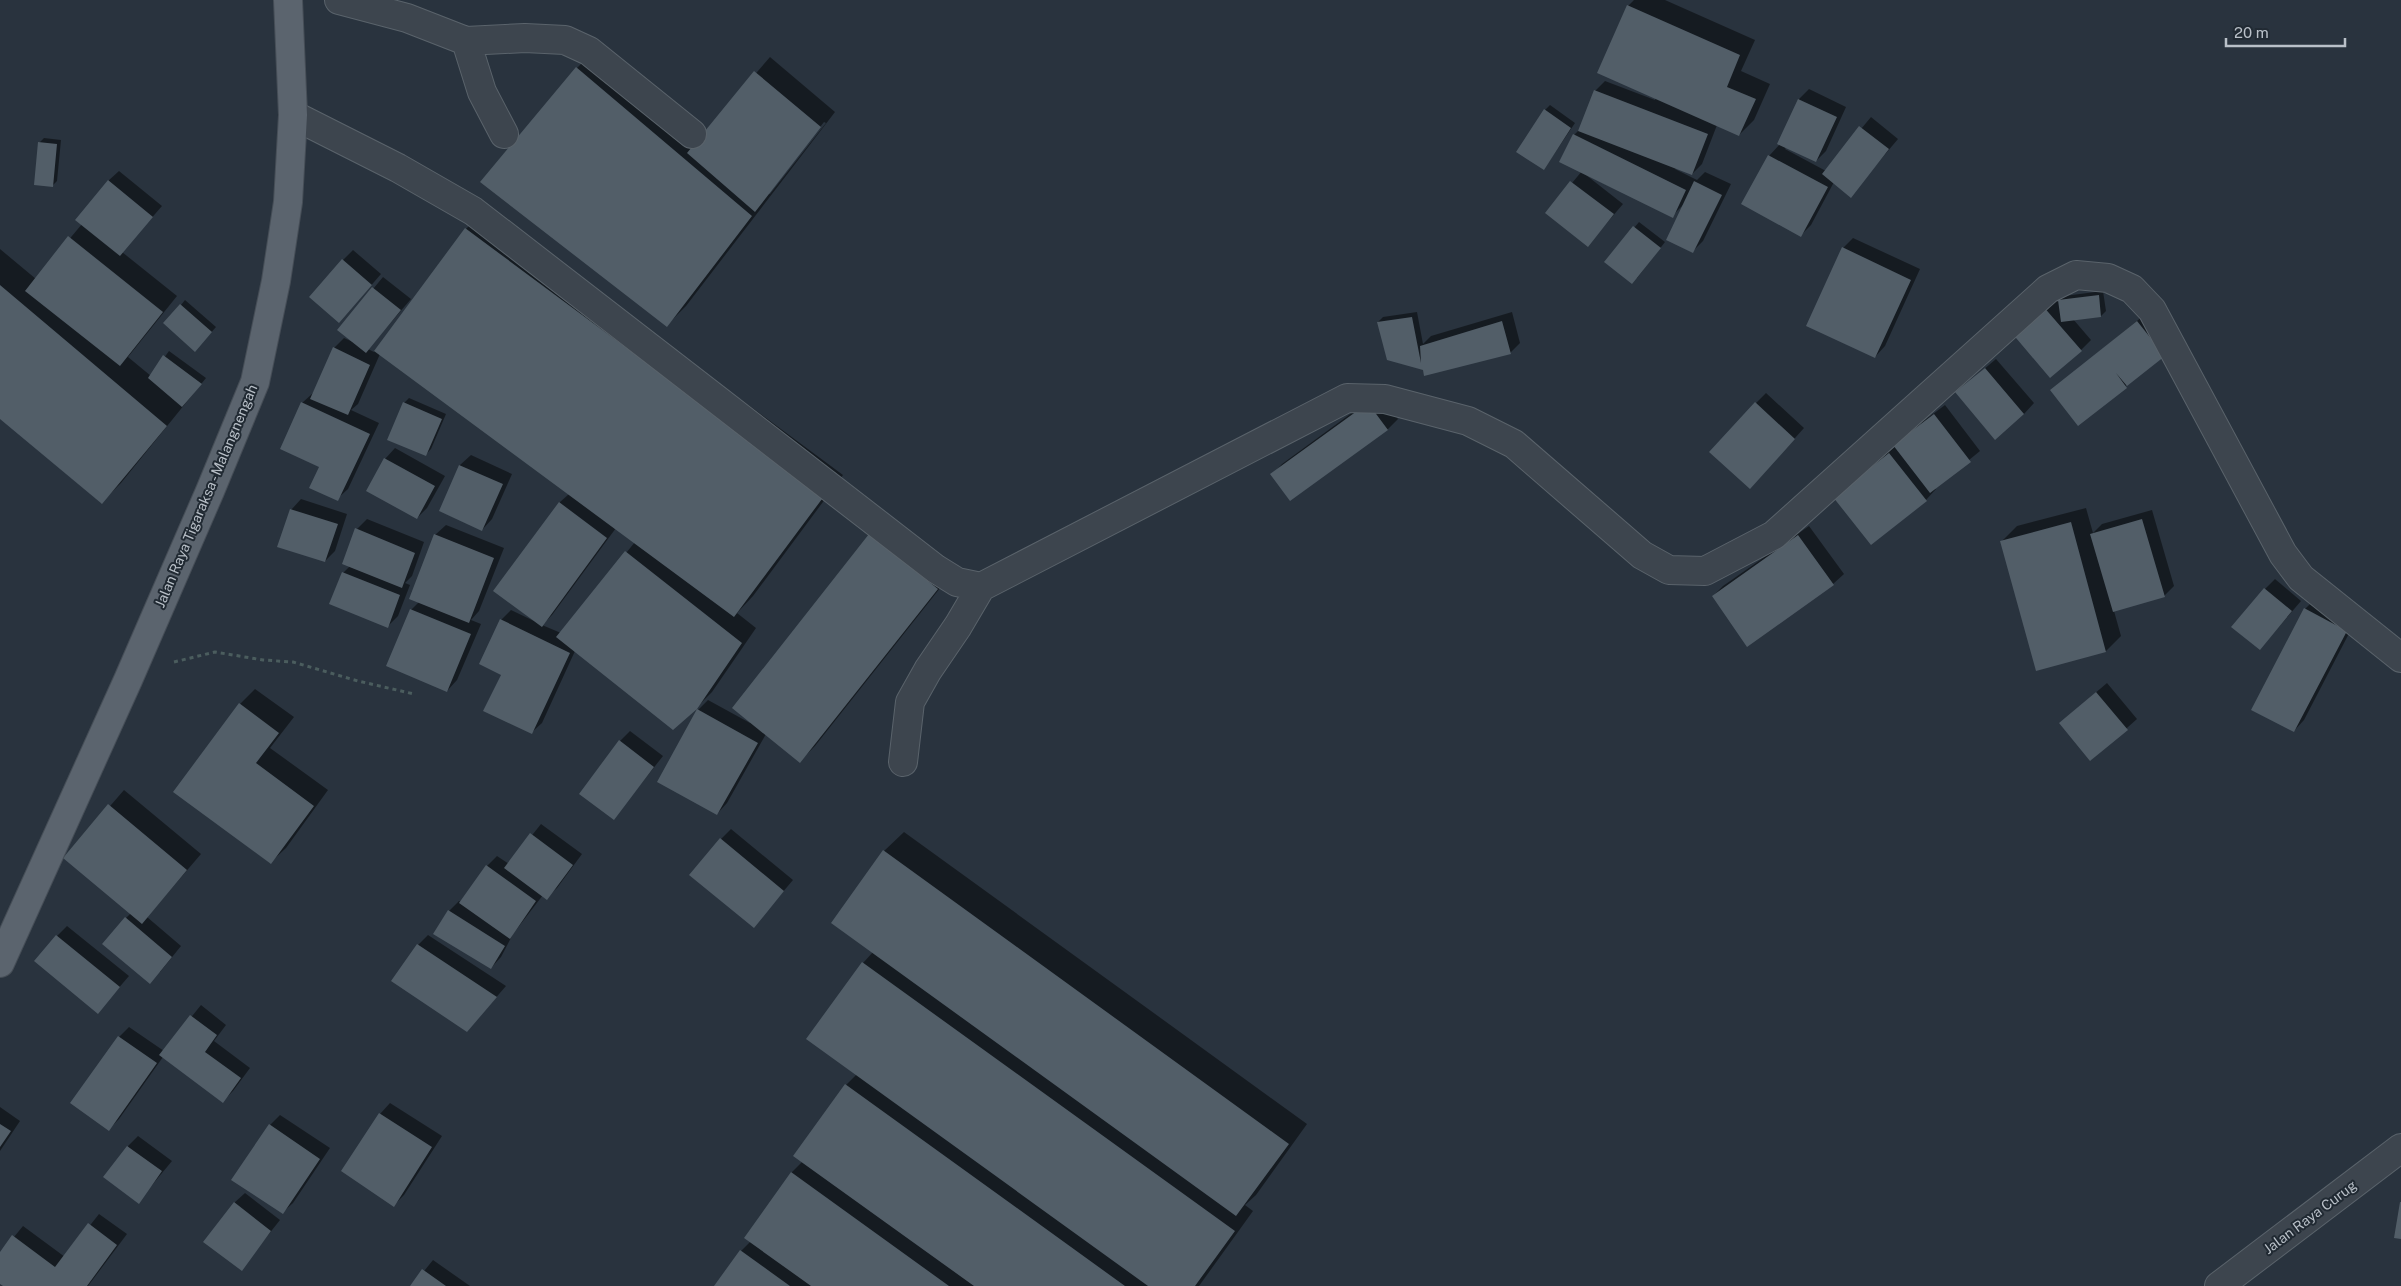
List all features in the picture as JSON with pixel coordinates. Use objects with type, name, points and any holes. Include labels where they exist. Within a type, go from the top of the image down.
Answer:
[{"type":"main road","name":"Jalan Raya Tigaraksa - Malangnengah","points":[[0,963],[128,680],[255,382],[276,281],[288,202],[293,115],[288,0]]},
{"type":"street","points":[[339,0],[407,18],[466,41],[526,38],[565,40],[589,51],[692,134]]},
{"type":"street","points":[[466,41],[482,92],[504,134]]},
{"type":"street","points":[[293,115],[398,168],[473,211],[936,569],[957,582],[981,587]]},
{"type":"street","points":[[903,762],[910,702],[981,587],[1347,398],[1385,399],[1468,421],[1514,444],[1642,555],[1669,570],[1705,571],[1774,535],[2048,290],[2076,275],[2108,278],[2132,289],[2152,310],[2283,554],[2301,578],[2401,658]]},
{"type":"street","name":"Jalan Raya Curug","points":[[2230,1283],[2401,1148]]},
{"type":"path","points":[[128,680],[147,668],[215,652],[263,660],[293,662],[358,681],[414,694]]},
{"type":"building","points":[[1627,5],[1740,55],[1727,87],[1756,99],[1739,136],[1597,73]]},
{"type":"building","points":[[576,67],[752,216],[667,327],[480,182]]},
{"type":"building","points":[[754,71],[821,127],[755,212],[687,153]]},
{"type":"building","points":[[1594,90],[1708,134],[1692,175],[1578,131]]},
{"type":"building","points":[[1798,99],[1837,117],[1816,162],[1777,144]]},
{"type":"building","points":[[1544,109],[1571,128],[1544,170],[1516,152]]},
{"type":"building","points":[[1859,126],[1889,149],[1851,198],[1822,174]]},
{"type":"building","points":[[1573,134],[1686,190],[1673,218],[1559,162]]},
{"type":"building","points":[[38,142],[57,144],[53,187],[34,185]]},
{"type":"building","points":[[1768,155],[1828,187],[1801,237],[1741,204]]},
{"type":"building","points":[[108,180],[153,217],[120,256],[75,220]]},
{"type":"building","points":[[1570,181],[1614,214],[1588,247],[1545,213]]},
{"type":"building","points":[[1694,181],[1722,195],[1693,253],[1666,240]]},
{"type":"building","points":[[1633,226],[1661,248],[1632,284],[1604,262]]},
{"type":"building","points":[[465,228],[825,495],[734,617],[374,351]]},
{"type":"building","points":[[68,236],[163,312],[120,366],[25,291]]},
{"type":"building","points":[[1842,247],[1911,280],[1875,358],[1806,326]]},
{"type":"building","points":[[342,259],[372,285],[339,323],[309,297]]},
{"type":"building","points":[[0,285],[167,426],[102,504],[0,419]]},
{"type":"building","points":[[372,287],[401,310],[366,353],[337,330]]},
{"type":"building","points":[[2099,295],[2101,317],[2061,322],[2058,300]]},
{"type":"building","points":[[180,304],[212,332],[195,352],[163,323]]},
{"type":"building","points":[[2042,305],[2082,351],[2050,378],[2011,332]]},
{"type":"building","points":[[1412,317],[1421,363],[1420,346],[1502,321],[1511,354],[1424,376],[1423,370],[1387,360],[1377,322]]},
{"type":"building","points":[[2137,321],[2165,356],[2127,386],[2116,373],[2127,388],[2078,426],[2050,390]]},
{"type":"building","points":[[333,347],[370,365],[348,415],[310,399]]},
{"type":"building","points":[[163,355],[202,384],[182,407],[148,378]]},
{"type":"building","points":[[1985,368],[2024,414],[1995,440],[1955,392]]},
{"type":"building","points":[[301,402],[370,434],[338,501],[309,488],[319,467],[280,449]]},
{"type":"building","points":[[403,402],[442,419],[426,456],[387,440]]},
{"type":"building","points":[[1755,402],[1795,439],[1750,489],[1709,452]]},
{"type":"building","points":[[1368,403],[1388,430],[1290,501],[1270,474]]},
{"type":"building","points":[[1934,414],[1971,462],[1930,493],[1893,445]]},
{"type":"building","points":[[1889,453],[1927,501],[1871,545],[1833,497]]},
{"type":"building","points":[[384,458],[435,486],[417,519],[366,491]]},
{"type":"building","points":[[459,465],[503,484],[482,531],[439,511]]},
{"type":"building","points":[[559,502],[607,538],[542,627],[493,591]]},
{"type":"building","points":[[290,509],[338,524],[325,562],[277,547]]},
{"type":"building","points":[[2142,519],[2165,597],[2113,612],[2090,534]]},
{"type":"building","points":[[2071,522],[2106,652],[2036,671],[2000,541]]},
{"type":"building","points":[[355,528],[415,553],[402,588],[342,564]]},
{"type":"building","points":[[434,534],[494,558],[469,623],[409,599]]},
{"type":"building","points":[[869,534],[938,589],[800,763],[732,708]]},
{"type":"building","points":[[1798,535],[1834,585],[1747,647],[1712,596]]},
{"type":"building","points":[[625,551],[742,643],[697,709],[673,730],[556,637]]},
{"type":"building","points":[[342,572],[400,595],[388,628],[329,604]]},
{"type":"building","points":[[2264,588],[2292,611],[2260,650],[2231,627]]},
{"type":"building","points":[[2304,608],[2347,631],[2294,732],[2251,710]]},
{"type":"building","points":[[410,609],[471,634],[447,692],[386,666]]},
{"type":"building","points":[[500,619],[570,653],[532,734],[483,711],[501,675],[479,664]]},
{"type":"building","points":[[2096,692],[2128,730],[2090,761],[2059,723]]},
{"type":"building","points":[[239,703],[279,733],[256,763],[314,806],[271,864],[173,792]]},
{"type":"building","points":[[697,709],[758,743],[717,815],[657,782]]},
{"type":"building","points":[[619,740],[654,767],[614,820],[579,794]]},
{"type":"building","points":[[108,804],[187,870],[142,924],[63,858]]},
{"type":"building","points":[[530,833],[573,865],[547,900],[504,868]]},
{"type":"building","points":[[720,838],[784,891],[754,928],[689,875]]},
{"type":"building","points":[[883,850],[1289,1144],[1236,1216],[831,923]]},
{"type":"building","points":[[486,865],[536,901],[510,939],[459,903]]},
{"type":"building","points":[[448,910],[505,946],[491,969],[433,934]]},
{"type":"building","points":[[125,917],[172,957],[150,984],[102,944]]},
{"type":"building","points":[[56,935],[120,987],[98,1014],[34,961]]},
{"type":"building","points":[[417,944],[497,997],[467,1032],[391,981]]},
{"type":"building","points":[[862,962],[1235,1231],[1195,1286],[1148,1286],[806,1039]]},
{"type":"building","points":[[190,1015],[217,1035],[205,1052],[241,1078],[223,1103],[159,1055]]},
{"type":"building","points":[[118,1036],[157,1063],[109,1131],[70,1103]]},
{"type":"building","points":[[845,1084],[1125,1286],[974,1286],[793,1156]]},
{"type":"building","points":[[379,1113],[432,1147],[394,1207],[341,1171]]},
{"type":"building","points":[[0,1124],[11,1131],[0,1147]]},
{"type":"building","points":[[269,1124],[320,1159],[283,1214],[231,1180]]},
{"type":"building","points":[[127,1146],[162,1171],[139,1204],[103,1177]]},
{"type":"building","points":[[791,1172],[949,1286],[811,1286],[744,1238]]},
{"type":"building","points":[[234,1202],[271,1231],[242,1271],[203,1242]]},
{"type":"building","points":[[2401,1202],[2401,1239],[2394,1238]]},
{"type":"building","points":[[88,1223],[117,1245],[87,1286],[3,1286],[0,1284],[0,1252],[12,1235],[55,1267]]},
{"type":"building","points":[[740,1250],[790,1286],[714,1286]]},
{"type":"building","points":[[422,1269],[446,1286],[410,1286]]}]
